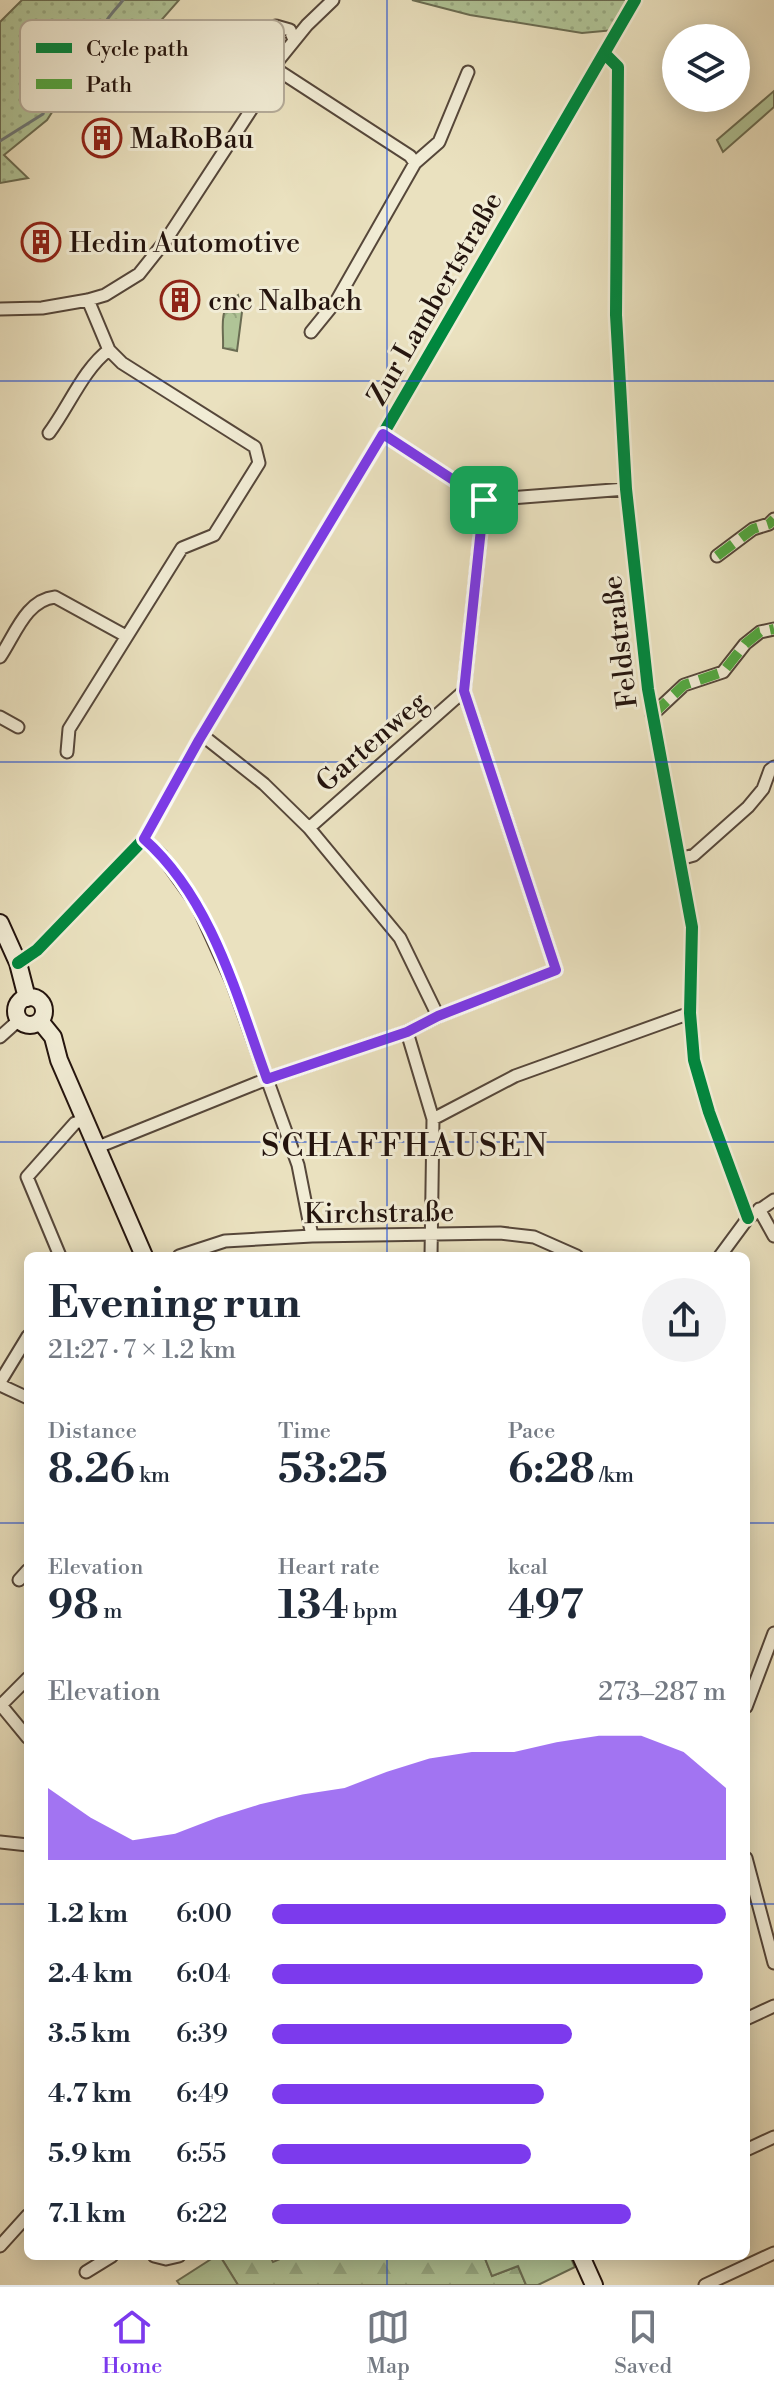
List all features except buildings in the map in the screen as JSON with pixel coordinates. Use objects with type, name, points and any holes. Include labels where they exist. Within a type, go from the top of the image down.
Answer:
[{"type":"street","points":[[284,54],[333,0]]},
{"type":"street","name":"Zur Lambertstraße","points":[[18,963],[37,950],[144,839],[202,735],[383,434],[635,0]]},
{"type":"street","points":[[284,27],[294,40]]},
{"type":"street","name":"Feldstraße","points":[[605,54],[618,67],[616,315],[626,489],[652,715],[692,927],[690,1013],[694,1060],[748,1218]]},
{"type":"street","points":[[284,71],[410,156],[415,163]]},
{"type":"street","points":[[311,332],[337,300],[415,163],[439,142],[468,72]]},
{"type":"street","points":[[0,309],[42,308],[88,300],[105,295],[139,274],[166,240],[247,112]]},
{"type":"street","points":[[67,752],[69,729],[182,548],[214,535],[259,463],[255,447],[122,363],[109,350],[88,300]]},
{"type":"street","points":[[49,433],[98,358],[109,350]]},
{"type":"street","points":[[383,434],[484,500],[626,489]]},
{"type":"street","points":[[98,1147],[267,1079],[407,1032],[438,1016],[556,970],[464,691],[484,500]]},
{"type":"street","points":[[717,556],[753,529],[772,525]]},
{"type":"street","points":[[0,657],[33,604],[43,598],[55,597],[126,636]]},
{"type":"street","points":[[652,715],[684,685],[723,672],[745,644],[760,632],[774,629]]},
{"type":"street","name":"Gartenweg","points":[[309,828],[464,691]]},
{"type":"street","points":[[0,717],[18,727]]},
{"type":"street","points":[[202,735],[264,784],[309,828],[400,938],[438,1016]]},
{"type":"street","points":[[680,859],[694,855],[748,807],[763,789],[774,767]]},
{"type":"street","points":[[144,839],[162,856],[197,905],[232,982],[298,1165],[312,1236]]},
{"type":"street","points":[[0,923],[18,963],[27,998]]},
{"type":"street","points":[[27,998],[36,999],[42,1005],[44,1014],[40,1021],[31,1026],[19,1020],[16,1007],[27,998]]},
{"type":"street","points":[[433,1119],[515,1076],[690,1013]]},
{"type":"street","points":[[1,1033],[19,1020]]},
{"type":"street","points":[[40,1021],[53,1037],[59,1060],[142,1252]]},
{"type":"street","points":[[407,1032],[433,1119],[431,1252]]},
{"type":"street","points":[[58,1252],[27,1177],[75,1123],[86,1120]]},
{"type":"street","points":[[723,1252],[748,1218],[772,1201]]},
{"type":"street","points":[[759,1209],[774,1236]]},
{"type":"street","name":"Kirchstraße","points":[[191,1252],[225,1241],[312,1236],[500,1233],[534,1237],[568,1252]]},
{"type":"street","points":[[24,1343],[0,1384],[24,1396]]},
{"type":"street","points":[[19,1580],[24,1574]]},
{"type":"street","points":[[750,1698],[771,1648],[774,1633]]},
{"type":"street","points":[[24,1682],[0,1705],[24,1733]]},
{"type":"street","points":[[0,1842],[24,1845]]},
{"type":"street","points":[[750,1873],[774,1963]]},
{"type":"street","points":[[750,2017],[774,2006]]},
{"type":"street","points":[[750,2148],[774,2137]]},
{"type":"street","points":[[0,2246],[24,2219]]},
{"type":"street","points":[[705,2285],[774,2253]]},
{"type":"street","points":[[86,2272],[106,2260]]},
{"type":"street","points":[[583,2260],[594,2285]]},
{"type":"green space","points":[[22,0],[179,0],[161,20],[20,20],[20,112],[52,112],[47,120],[4,155],[28,178],[0,183],[0,22]]},
{"type":"green space","points":[[412,0],[642,0],[625,29],[582,33],[470,15]]},
{"type":"green space","points":[[774,91],[774,107],[723,152],[717,140]]},
{"type":"green space","points":[[238,295],[242,312],[237,351],[223,348],[223,325],[227,306]]},
{"type":"green space","points":[[210,2260],[222,2260],[238,2285],[180,2285],[177,2281]]},
{"type":"green space","points":[[222,2260],[486,2260],[492,2276],[518,2266],[526,2285],[238,2285]]},
{"type":"green space","points":[[486,2260],[572,2260],[575,2267],[538,2285],[526,2285],[518,2266],[492,2276]]},
{"type":"waterway","points":[[108,20],[123,0]]},
{"type":"waterway","points":[[0,141],[44,112]]},
{"type":"marked path","points":[[717,556],[753,529],[774,519]]},
{"type":"marked path","points":[[652,715],[684,685],[723,672],[745,644],[760,632],[774,629]]},
{"type":"cycle path","points":[[18,963],[37,950],[144,839],[199,740],[383,434],[635,0]]},
{"type":"cycle path","points":[[605,54],[618,67],[616,315],[626,489],[648,689],[692,927],[690,1013],[694,1060],[709,1112],[748,1218]]},
{"type":"place","name":"MaRoBau","points":[[102,138]]},
{"type":"place","name":"Hedin Automotive","points":[[41,242]]},
{"type":"place","name":"cnc Nalbach","points":[[180,300]]},
{"type":"district","name":"SCHAFFHAUSEN","points":[[405,1145]]},
{"type":"route","points":[[383,434],[484,500],[464,691],[556,970],[438,1016],[407,1032],[267,1079],[232,982],[197,905],[162,856],[144,839],[199,740],[383,434]]}]
